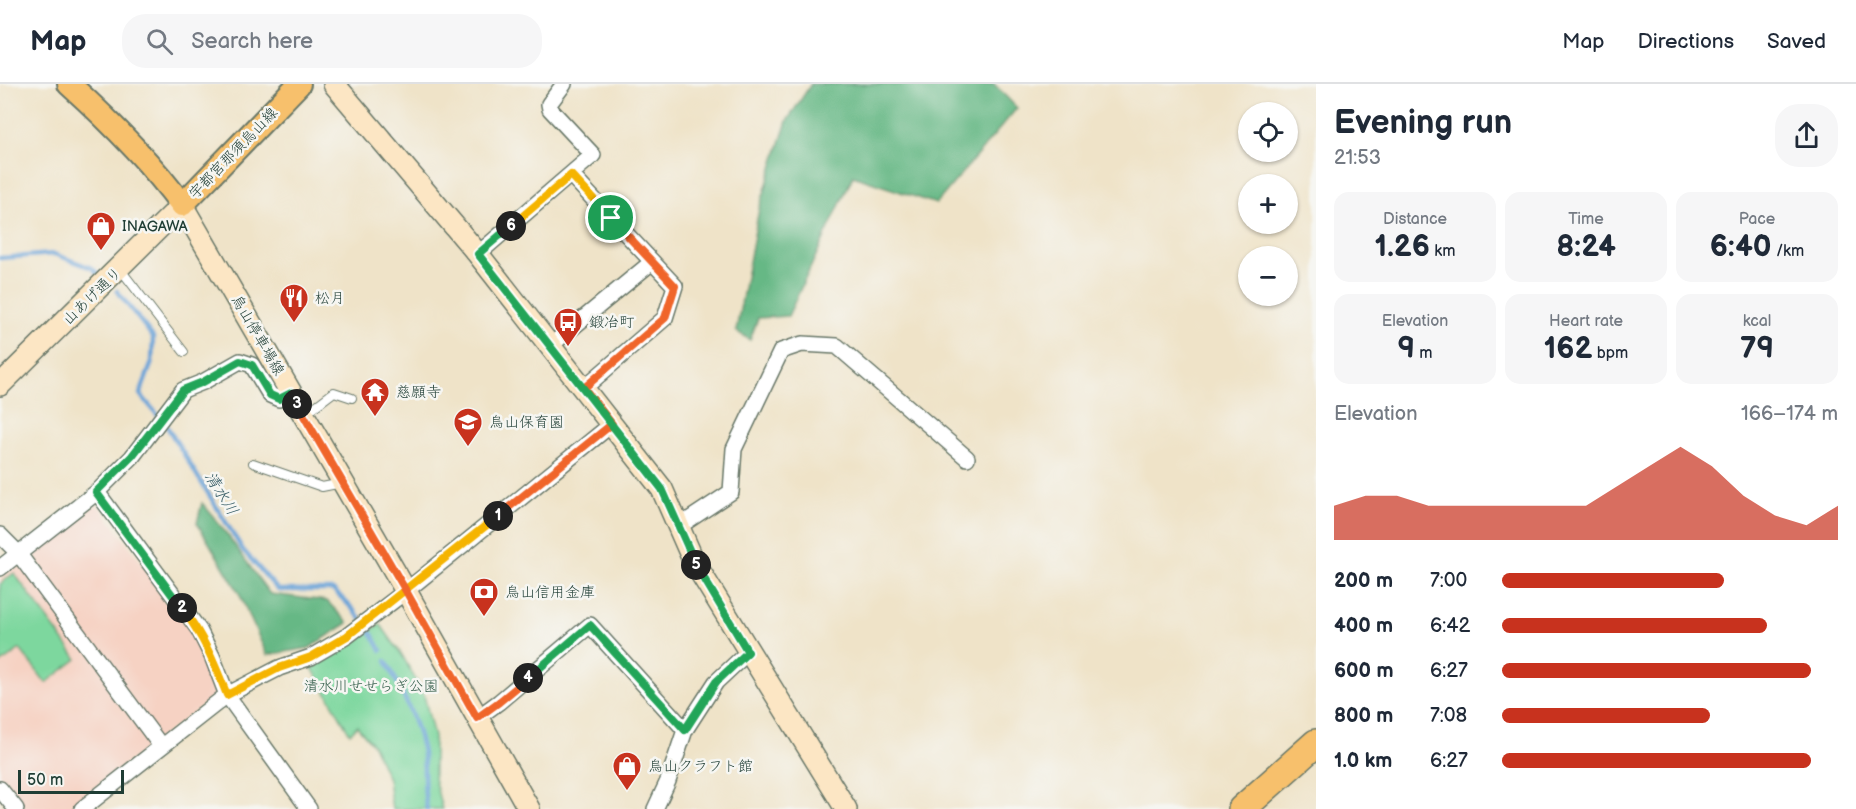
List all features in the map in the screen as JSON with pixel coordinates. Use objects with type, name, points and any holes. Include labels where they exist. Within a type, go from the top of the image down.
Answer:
[{"type":"highway","points":[[1242,809],[1316,743]]},
{"type":"main road","name":"宇都宮那須烏山線","points":[[69,84],[151,164],[182,206],[299,84]]},
{"type":"main road","points":[[334,84],[478,254],[662,489],[694,562],[846,809]]},
{"type":"main road","name":"山あげ通り","points":[[0,385],[182,206]]},
{"type":"main road","name":"烏山停車場線","points":[[182,206],[406,591],[528,809]]},
{"type":"street","points":[[478,254],[593,155],[550,109],[549,104],[564,84]]},
{"type":"street","points":[[571,175],[675,286],[665,318],[584,388]]},
{"type":"street","points":[[550,346],[652,262]]},
{"type":"street","points":[[678,527],[731,492],[734,449],[781,351],[802,344],[837,346],[967,458]]},
{"type":"street","points":[[0,568],[96,492],[132,456],[183,390],[203,382],[240,361],[252,365],[270,395],[279,399],[291,393]]},
{"type":"street","points":[[82,809],[227,695],[279,668],[311,657],[376,615],[612,424]]},
{"type":"street","points":[[96,492],[199,630],[227,695],[309,809]]},
{"type":"street","points":[[0,535],[18,553],[162,746]]},
{"type":"street","points":[[477,718],[590,625],[685,730]]},
{"type":"street","points":[[655,809],[668,780],[685,730],[716,682],[748,652]]},
{"type":"street","points":[[0,789],[16,809]]},
{"type":"lane","points":[[120,268],[184,352]]},
{"type":"lane","points":[[304,415],[334,393],[352,398]]},
{"type":"lane","points":[[253,463],[322,487],[343,483]]},
{"type":"shaded area","points":[[98,505],[188,623],[220,692],[67,809],[22,809],[0,780],[0,579],[89,509]]},
{"type":"green space","points":[[811,84],[994,84],[1017,108],[936,204],[853,176],[788,316],[758,318],[750,340],[736,331],[759,209],[787,121]]},
{"type":"green space","points":[[202,503],[270,594],[327,601],[348,623],[309,648],[267,655],[238,591],[197,523]]},
{"type":"green space","points":[[14,573],[77,659],[46,683],[20,649],[0,664],[0,584]]},
{"type":"green space","name":"清水川せせらぎ公園","points":[[380,624],[402,655],[424,695],[434,737],[434,778],[442,809],[392,809],[388,779],[373,745],[357,726],[350,734],[312,668]]},
{"type":"waterway","name":"清水川","points":[[0,258],[54,254],[92,268],[98,274]]},
{"type":"waterway","name":"清水川","points":[[117,291],[153,337],[152,362],[140,394],[166,425],[243,550],[278,590],[333,590],[360,618],[381,650]]},
{"type":"waterway","name":"清水川","points":[[386,661],[416,725],[422,748],[427,809]]},
{"type":"place","name":"INAGAWA","points":[[101,252]]},
{"type":"place","name":"松月","points":[[294,324]]},
{"type":"place","name":"鍛冶町","points":[[568,348]]},
{"type":"place","name":"慈願寺","points":[[375,418]]},
{"type":"place","name":"烏山保育園","points":[[468,448]]},
{"type":"place","name":"烏山信用金庫","points":[[484,618]]},
{"type":"place","name":"烏山クラフト館","points":[[627,792]]},
{"type":"route","points":[[611,218],[571,175],[478,254],[584,388],[612,424],[662,489],[694,562],[748,652],[716,682],[685,730],[590,625],[477,718],[406,591],[291,393],[279,399],[270,395],[252,365],[240,361],[203,382],[183,390],[132,456],[96,492],[199,630],[227,695],[279,668],[311,657],[347,636],[406,591],[612,424],[584,388],[665,318],[675,286],[611,218]]}]
